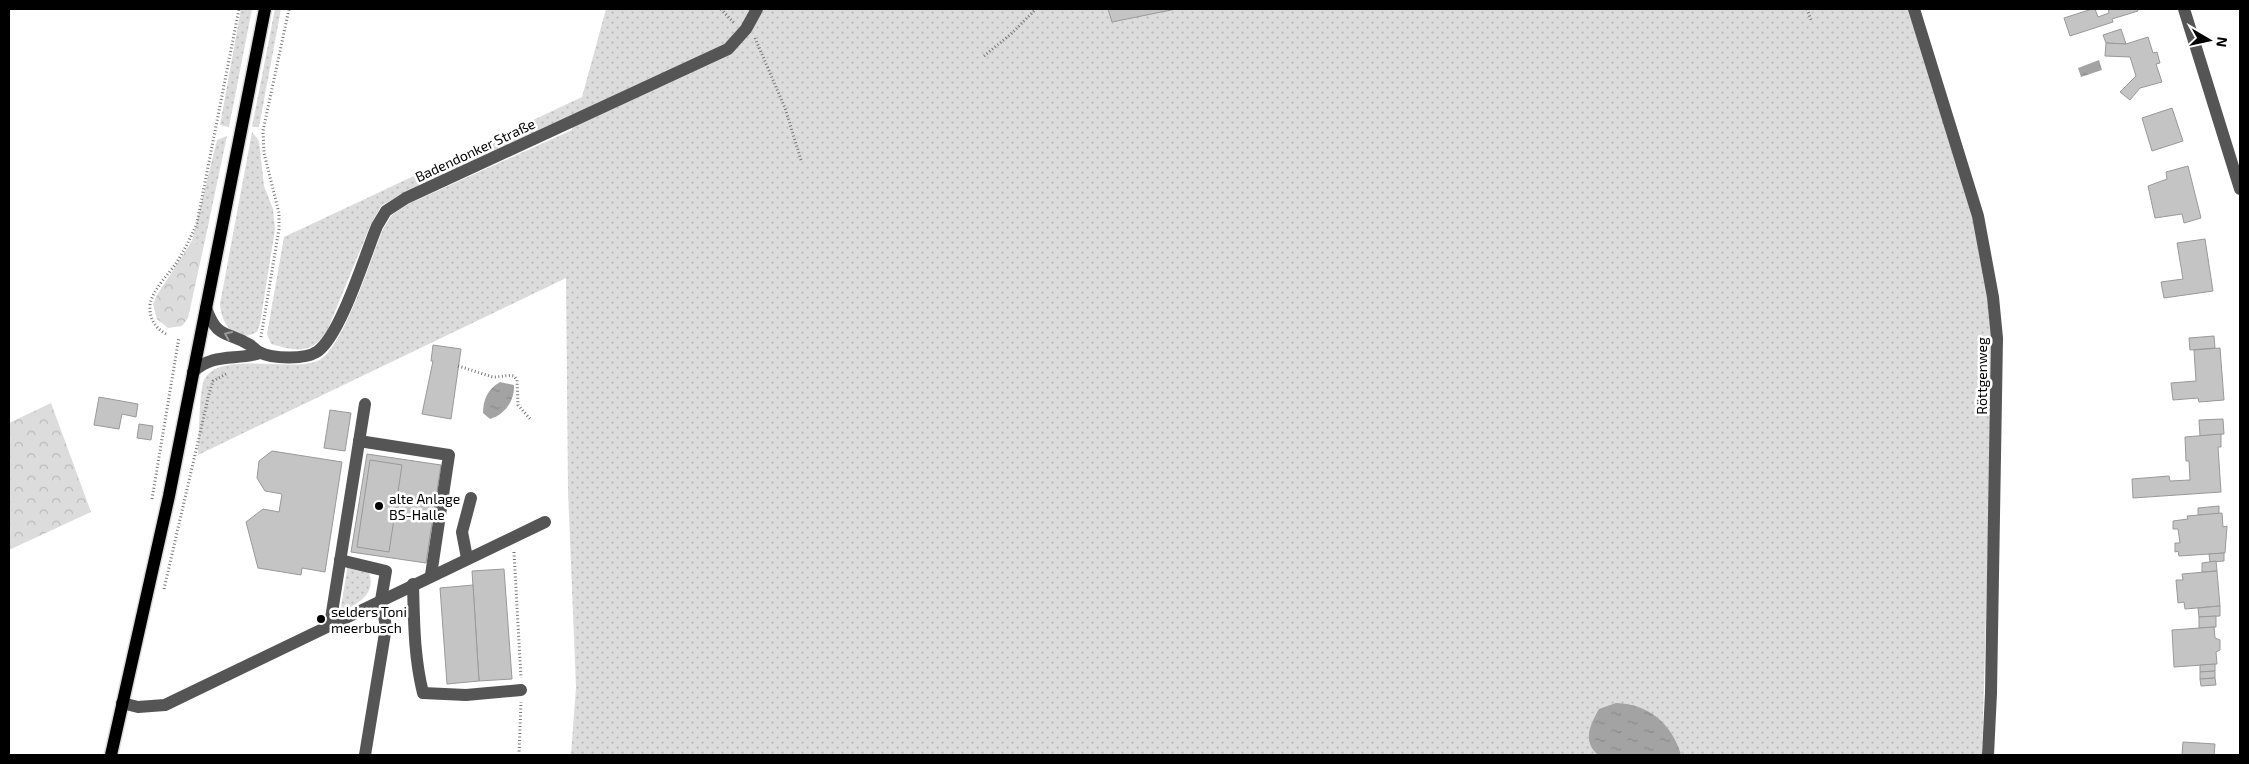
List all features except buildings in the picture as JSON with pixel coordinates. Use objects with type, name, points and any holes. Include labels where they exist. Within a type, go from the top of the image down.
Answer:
[{"type":"main road","points":[[111,755],[163,524],[265,9]]},
{"type":"street","name":"Badendonker Straße","points":[[194,372],[200,365],[218,357],[244,358],[260,353],[292,358],[306,357],[317,352],[333,334],[377,226],[386,211],[406,198],[728,49],[746,29],[757,9]]},
{"type":"street","name":"Röttgenweg","points":[[1914,9],[1978,216],[1993,297],[1998,338],[1988,755]]},
{"type":"street","points":[[2184,9],[2240,189]]},
{"type":"street","name":"Badendonker Straße","points":[[206,308],[212,324],[221,334],[249,344],[260,353]]},
{"type":"street","points":[[330,626],[365,404]]},
{"type":"street","points":[[359,441],[449,456],[450,482],[431,575]]},
{"type":"street","points":[[467,558],[462,532],[470,498]]},
{"type":"street","points":[[122,703],[138,707],[165,705],[239,666],[306,634],[330,626],[431,575],[545,522]]},
{"type":"street","points":[[340,560],[386,571],[381,600],[386,627],[365,755]]},
{"type":"street","points":[[413,584],[418,673],[424,694],[466,695],[522,690]]},
{"type":"path","points":[[166,334],[158,330],[151,317],[150,304],[155,293],[190,241],[196,223],[239,9]]},
{"type":"path","points":[[260,353],[280,229],[279,213],[264,153],[263,132],[289,9]]},
{"type":"path","points":[[722,9],[735,24],[753,34],[785,108],[801,160]]},
{"type":"path","points":[[984,56],[1018,28],[1036,9]]},
{"type":"path","points":[[1808,9],[1811,20]]},
{"type":"path","points":[[152,501],[179,337]]},
{"type":"path","points":[[458,366],[480,371],[490,376],[514,376],[518,405],[531,420]]},
{"type":"path","points":[[164,593],[213,381],[234,373]]},
{"type":"path","points":[[513,536],[522,690],[518,755]]},
{"type":"green space","points":[[241,9],[252,9],[229,127],[220,125]]},
{"type":"green space","points":[[275,9],[281,9],[259,127],[252,127]]},
{"type":"green space","points":[[606,9],[1910,9],[1975,217],[1994,338],[1982,755],[571,755],[576,687],[568,490],[566,278],[198,455],[199,418],[203,383],[210,372],[223,366],[239,364],[309,363],[321,359],[330,350],[348,318],[383,229],[392,215],[408,204],[572,130],[573,118],[404,193],[381,206],[371,224],[327,331],[321,339],[309,348],[295,349],[271,344],[267,334],[284,237],[582,97]]},
{"type":"green space","points":[[252,132],[259,141],[264,186],[273,209],[275,229],[260,324],[257,332],[242,336],[236,334],[226,325],[220,304]]},
{"type":"green space","points":[[227,136],[204,245],[192,241],[217,140]]},
{"type":"green space","points":[[192,241],[204,245],[188,318],[182,326],[168,328],[157,319],[153,304]]},
{"type":"green space","points":[[51,403],[91,512],[9,550],[9,423]]},
{"type":"green space","points":[[348,564],[369,573],[370,587],[364,598],[340,613]]},
{"type":"water","points":[[2099,60],[2102,70],[2081,77],[2078,68]]},
{"type":"water","points":[[500,382],[514,385],[513,396],[508,406],[500,414],[490,419],[483,413],[484,403],[489,391]]},
{"type":"water","points":[[1616,703],[1639,707],[1658,718],[1672,734],[1681,755],[1598,755],[1593,750],[1589,739],[1593,721],[1599,709]]},
{"type":"place","name":"alte Anlage BS-Halle","points":[[379,506]]},
{"type":"place","name":"selders Toni meerbusch","points":[[321,619]]}]
